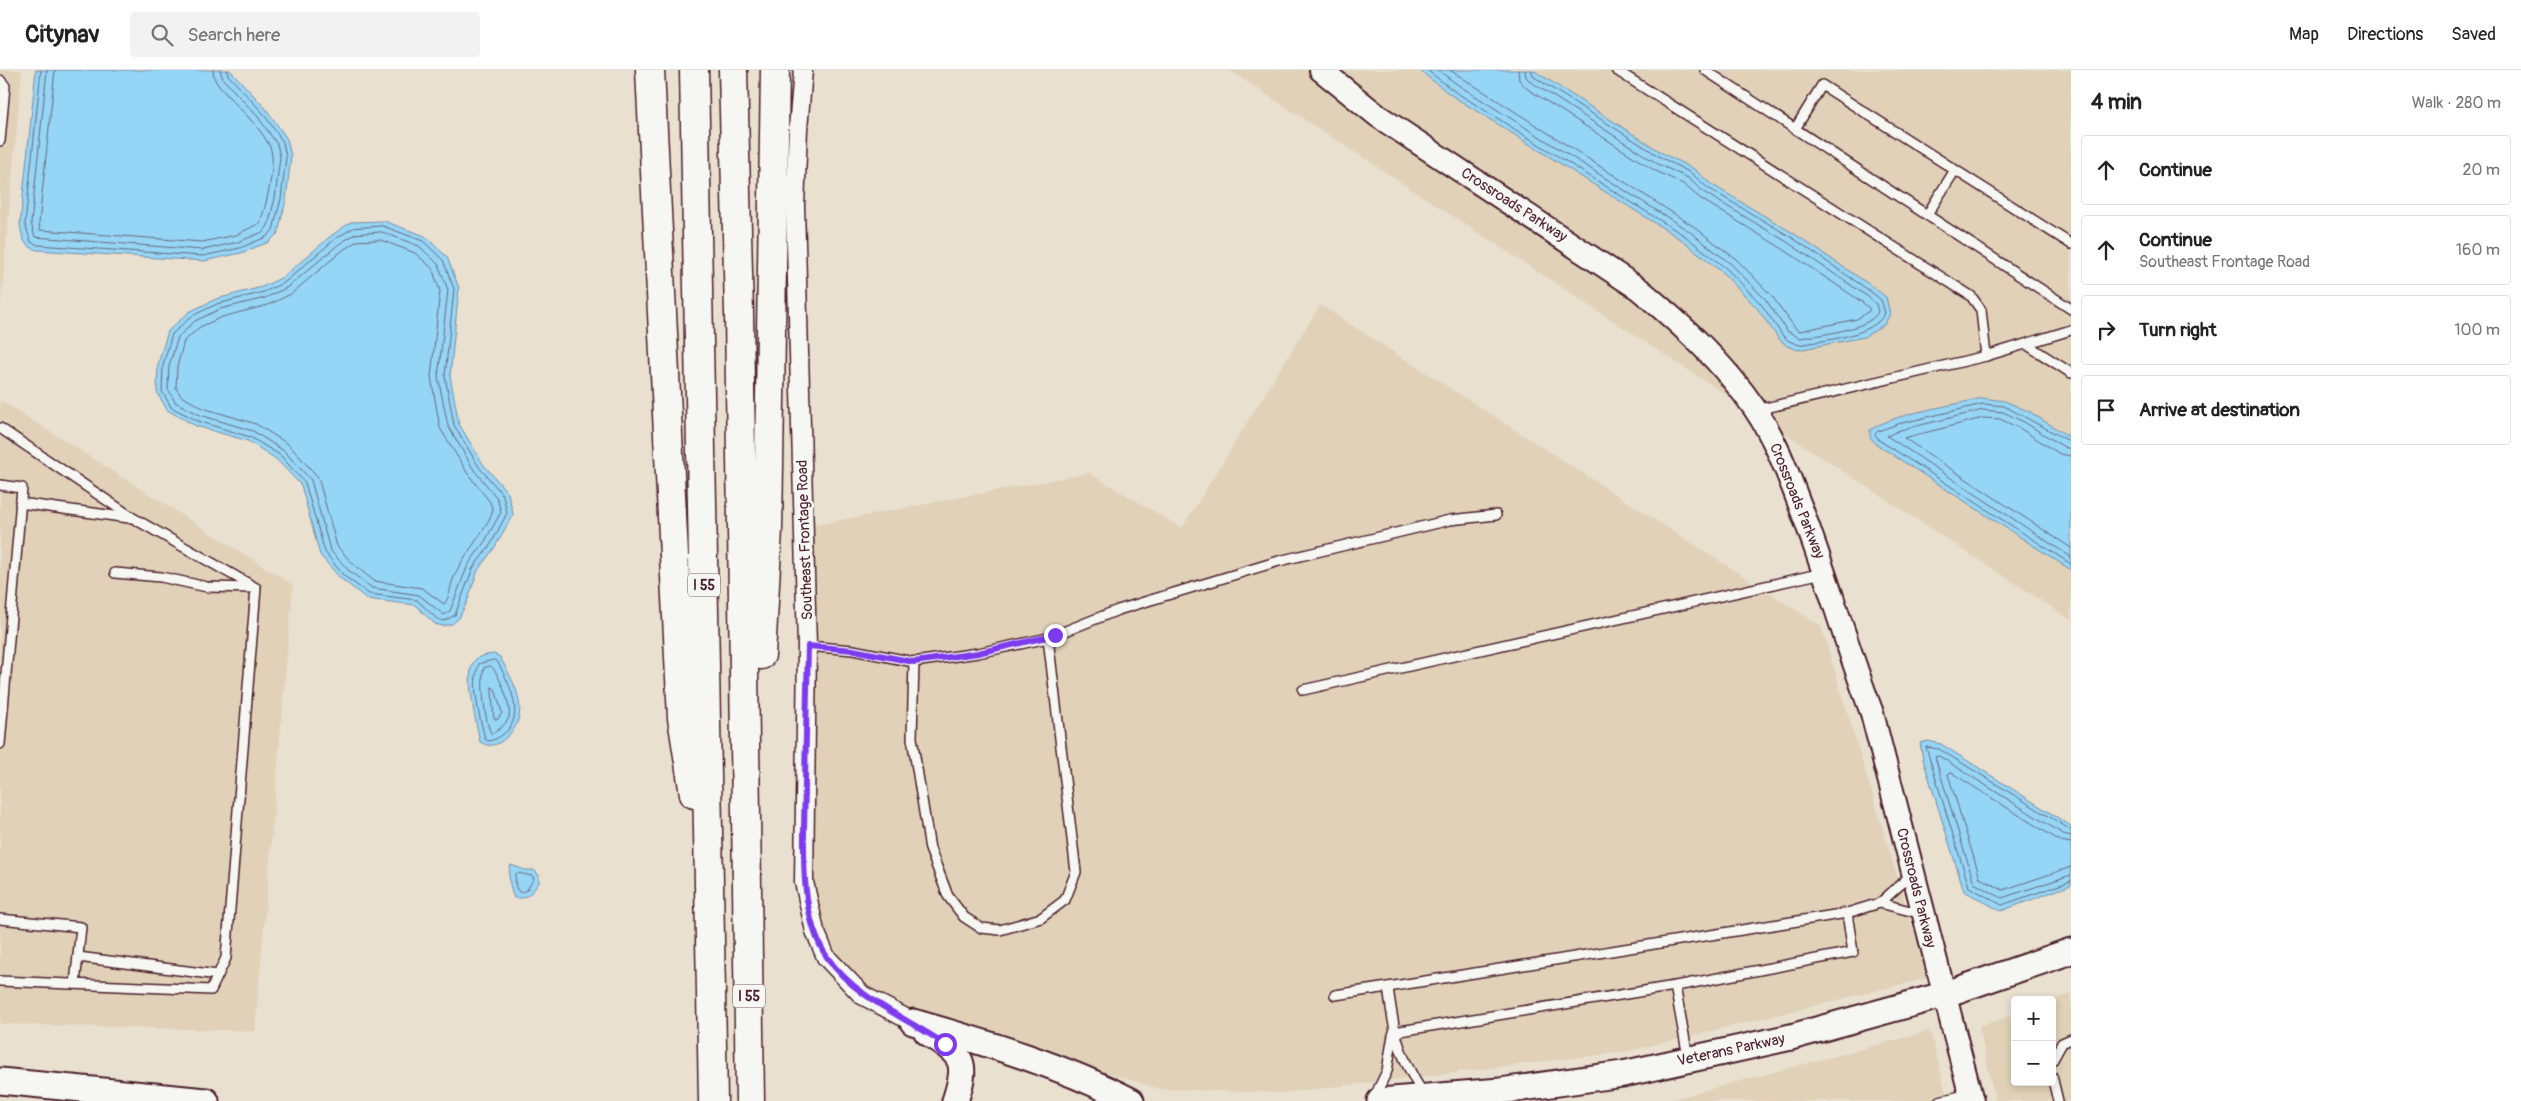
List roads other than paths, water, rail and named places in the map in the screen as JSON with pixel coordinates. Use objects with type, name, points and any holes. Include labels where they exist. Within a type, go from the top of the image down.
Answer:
[{"type":"highway","points":[[650,70],[682,718],[710,895]]},
{"type":"highway","name":"I 55","points":[[694,70],[713,1101]]},
{"type":"highway","name":"I 55","points":[[732,70],[740,313],[750,1101]]},
{"type":"highway","points":[[748,891],[768,530],[775,70]]},
{"type":"main road","name":"Veterans Parkway","points":[[1380,1101],[1500,1091],[1594,1078],[1790,1037],[1943,995],[2071,951]]},
{"type":"main road","points":[[913,1022],[953,1050],[959,1057],[963,1076],[955,1101]]},
{"type":"main road","points":[[913,1022],[963,1036],[1092,1081],[1131,1101]]},
{"type":"main road","points":[[0,1081],[206,1101]]},
{"type":"street","name":"Southeast Frontage Road","points":[[803,70],[798,129],[796,206],[808,646],[804,882],[815,931],[826,957],[862,995],[913,1022]]},
{"type":"street","name":"Crossroads Parkway","points":[[1321,70],[1378,116],[1639,289],[1677,321],[1725,369],[1756,410],[1782,456],[1826,573],[1850,657],[1872,713],[1943,995],[1971,1097]]},
{"type":"lane","points":[[1616,70],[1971,296],[1981,310],[1986,356]]},
{"type":"lane","points":[[1705,70],[2071,309]]},
{"type":"lane","points":[[0,80],[5,86],[0,141]]},
{"type":"lane","points":[[1795,129],[1822,85],[2071,244]]},
{"type":"lane","points":[[1927,215],[1956,170]]},
{"type":"lane","points":[[1756,410],[1986,356],[2071,330]]},
{"type":"lane","points":[[2026,344],[2071,373]]},
{"type":"lane","points":[[0,428],[132,518],[256,588]]},
{"type":"lane","points":[[0,485],[22,488],[0,744]]},
{"type":"lane","points":[[20,503],[132,518]]},
{"type":"lane","points":[[808,646],[853,650],[914,662],[978,653],[1048,638],[1118,610],[1202,583],[1280,561],[1431,525],[1496,515]]},
{"type":"lane","points":[[116,573],[161,577],[207,587],[256,588]]},
{"type":"lane","points":[[1303,690],[1826,573]]},
{"type":"lane","points":[[0,981],[211,990],[226,958],[256,588]]},
{"type":"lane","points":[[914,662],[912,738],[930,849],[948,896],[964,917],[981,928],[1000,930],[1041,918],[1065,900],[1076,872],[1048,638]]},
{"type":"lane","points":[[1335,995],[1847,913],[1880,903],[1912,874]]},
{"type":"lane","points":[[1880,903],[1923,914]]},
{"type":"lane","points":[[1394,1032],[1675,986],[1854,952],[1847,913]]},
{"type":"lane","points":[[0,919],[80,927],[75,984]]},
{"type":"lane","points":[[78,957],[218,975]]},
{"type":"lane","points":[[1675,986],[1688,1059]]},
{"type":"lane","points":[[1388,987],[1394,1032],[1406,1066],[1426,1097]]},
{"type":"lane","points":[[1372,1101],[1387,1071],[1394,1032]]},
{"type":"lane","points":[[2056,1054],[2062,1043],[2071,1039]]},
{"type":"lane","points":[[2054,1086],[2058,1101]]},
{"type":"lane","points":[[1939,1101],[1971,1097]]},
{"type":"water","points":[[36,70],[230,70],[267,110],[287,139],[291,156],[286,200],[278,233],[269,242],[241,253],[204,261],[37,250],[29,246],[23,237],[20,224]]},
{"type":"water","points":[[1419,70],[1533,70],[1664,154],[1694,169],[1711,184],[1793,233],[1873,287],[1886,297],[1890,314],[1884,325],[1864,337],[1798,350],[1787,346],[1779,339],[1757,308],[1723,273],[1682,240],[1451,95]]},
{"type":"water","points":[[384,221],[425,236],[447,257],[459,288],[450,376],[459,424],[483,464],[508,493],[513,514],[495,547],[478,570],[467,602],[459,618],[452,624],[443,626],[435,624],[415,605],[367,599],[340,578],[320,555],[301,485],[276,459],[248,441],[196,426],[167,410],[157,392],[158,364],[168,331],[189,312],[216,299],[262,287],[283,277],[332,235],[351,222]]},
{"type":"water","points":[[1982,398],[2005,401],[2030,412],[2071,438],[2071,570],[1876,444],[1870,437],[1870,430],[1894,419]]},
{"type":"water","points":[[494,654],[500,657],[512,679],[519,701],[520,712],[512,732],[499,743],[489,745],[480,742],[472,700],[470,676],[477,658]]},
{"type":"water","points":[[1928,741],[1941,744],[2071,826],[2071,885],[2001,911],[1964,891],[1923,759],[1920,743]]},
{"type":"water","points":[[511,865],[525,870],[534,870],[539,875],[539,883],[526,897],[514,898],[509,873]]}]
